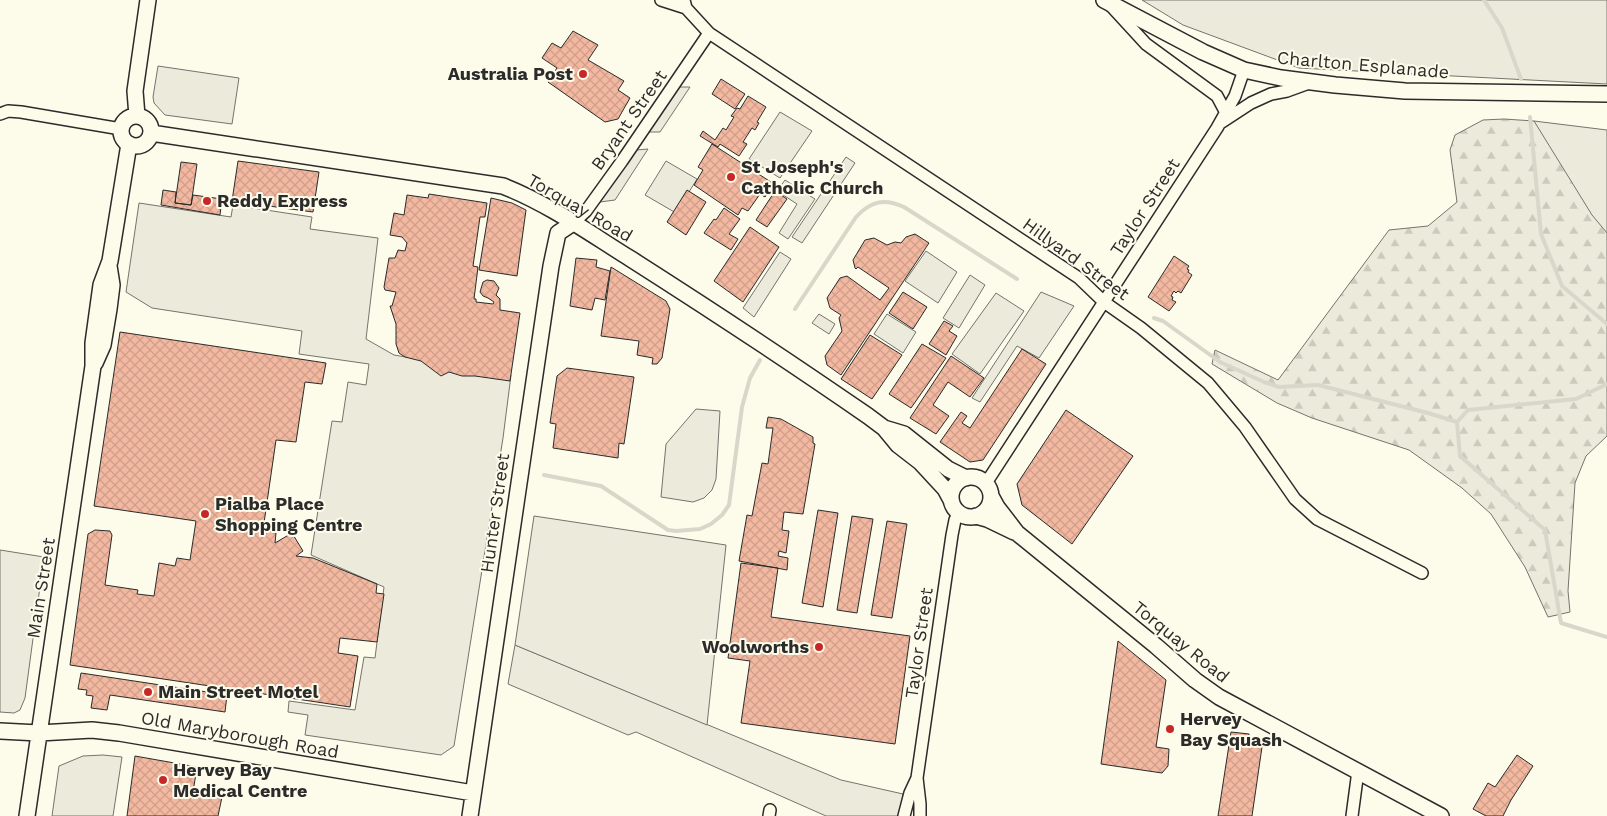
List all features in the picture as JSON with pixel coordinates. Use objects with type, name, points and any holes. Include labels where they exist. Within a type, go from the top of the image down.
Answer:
[{"type":"street","points":[[138,116],[134,91],[148,0]]},
{"type":"street","points":[[661,0],[685,4]]},
{"type":"street","points":[[1106,1],[1142,40],[1217,96],[1224,118],[1271,94],[1311,82]]},
{"type":"street","name":"Charlton Esplanade","points":[[1106,1],[1203,52],[1244,70],[1311,82],[1405,91],[1607,94]]},
{"type":"street","name":"Hillyard Street","points":[[685,4],[709,33],[1077,277],[1104,302],[1141,328],[1208,383],[1244,427],[1295,499],[1317,519],[1422,573]]},
{"type":"street","name":"Bryant Street","points":[[573,223],[586,211],[622,161],[709,33]]},
{"type":"street","name":"Taylor Street","points":[[984,482],[990,477],[1224,118],[1235,96],[1244,70]]},
{"type":"street","points":[[0,114],[8,111],[21,112],[121,129]]},
{"type":"street","points":[[138,116],[148,122],[151,133],[148,140],[141,145],[129,144],[122,138],[121,129],[122,124],[128,118],[138,116]]},
{"type":"street","name":"Torquay Road","points":[[151,133],[503,186],[523,194],[668,283],[845,400],[884,428],[898,445],[920,462],[937,480],[955,506]]},
{"type":"street","name":"Main Street","points":[[26,816],[93,366],[93,343],[101,285],[109,266],[129,144]]},
{"type":"street","name":"Hunter Street","points":[[470,816],[551,266],[558,233],[573,223]]},
{"type":"street","name":"Torquay Road","points":[[884,428],[904,434],[948,469],[966,478]]},
{"type":"street","points":[[972,477],[984,482],[988,486],[991,496],[987,509],[982,514],[964,516],[955,506],[953,489],[956,484],[966,478],[972,477]]},
{"type":"street","name":"Torquay Road","points":[[991,496],[997,507],[1018,533],[1156,646],[1194,680],[1219,697],[1441,816]]},
{"type":"street","name":"Taylor Street","points":[[920,816],[917,778],[955,520],[955,506]]},
{"type":"street","name":"Torquay Road","points":[[976,516],[1018,533]]},
{"type":"street","name":"Old Maryborough Road","points":[[0,732],[39,733],[92,730],[119,733],[473,793]]},
{"type":"street","points":[[1352,816],[1358,771]]},
{"type":"street","name":"Taylor Street","points":[[904,816],[910,793],[917,778]]},
{"type":"green space","points":[[1142,0],[1607,0],[1607,84],[1299,68],[1183,25]]},
{"type":"green space","points":[[1483,120],[1534,121],[1576,158],[1607,223],[1607,436],[1586,456],[1575,483],[1568,591],[1570,612],[1548,617],[1525,567],[1491,514],[1462,488],[1409,450],[1312,418],[1277,403],[1212,364],[1215,350],[1278,380],[1389,230],[1428,226],[1457,202],[1450,150],[1455,135]]},
{"type":"green space","points":[[1534,121],[1607,130],[1607,233],[1592,215]]},
{"type":"green space","points":[[696,409],[720,411],[716,479],[712,490],[704,498],[693,502],[661,497],[666,444]]},
{"type":"green space","points":[[0,550],[44,557],[25,698],[20,710],[14,713],[0,712]]},
{"type":"green space","points":[[515,645],[841,780],[903,794],[900,816],[826,816],[636,732],[628,735],[508,684]]},
{"type":"shaded area","points":[[158,66],[239,78],[232,124],[165,115],[154,103],[153,97]]},
{"type":"shaded area","points":[[679,87],[690,87],[660,132],[649,132]]},
{"type":"shaded area","points":[[780,112],[812,131],[780,178],[749,159]]},
{"type":"shaded area","points":[[648,149],[615,200],[600,202],[636,150]]},
{"type":"shaded area","points":[[846,157],[855,163],[802,243],[792,237]]},
{"type":"shaded area","points":[[666,161],[697,179],[676,213],[645,195]]},
{"type":"shaded area","points":[[785,180],[815,199],[788,239],[779,233],[797,204],[777,191]]},
{"type":"shaded area","points":[[139,203],[231,217],[233,205],[312,217],[310,229],[378,238],[366,339],[394,355],[511,375],[503,438],[454,746],[441,755],[305,735],[308,715],[288,712],[289,701],[355,710],[364,657],[375,658],[384,587],[311,555],[332,421],[342,422],[348,382],[366,385],[369,364],[299,354],[302,331],[152,308],[126,292]]},
{"type":"shaded area","points":[[926,251],[957,272],[938,303],[905,281]]},
{"type":"shaded area","points":[[780,252],[791,259],[754,317],[743,308]]},
{"type":"shaded area","points":[[970,275],[985,285],[959,328],[943,318]]},
{"type":"shaded area","points":[[1041,292],[1074,306],[1039,358],[1017,346],[980,402],[972,398]]},
{"type":"shaded area","points":[[996,293],[1024,311],[980,374],[952,354]]},
{"type":"shaded area","points":[[819,314],[835,324],[829,334],[812,323]]},
{"type":"shaded area","points":[[887,314],[916,332],[903,353],[874,334]]},
{"type":"shaded area","points":[[534,516],[726,545],[707,725],[515,645]]},
{"type":"shaded area","points":[[103,755],[122,757],[113,816],[52,816],[59,766],[83,756]]},
{"type":"building","name":"Australia Post","points":[[573,31],[598,45],[588,60],[624,81],[618,90],[630,98],[618,119],[605,122],[548,82],[557,68],[542,58],[552,43],[561,48]]},
{"type":"building","points":[[721,79],[745,94],[735,109],[712,94]]},
{"type":"building","points":[[748,96],[766,107],[757,122],[759,123],[755,130],[752,128],[743,142],[747,144],[739,156],[720,144],[718,147],[700,136],[703,131],[715,140],[723,128],[726,130],[734,117],[731,116],[737,108],[740,109]]},
{"type":"building","name":"St Joseph's Catholic Church","points":[[712,144],[774,184],[765,197],[760,194],[748,211],[742,208],[738,215],[694,185],[703,170],[698,167]]},
{"type":"building","points":[[238,161],[319,172],[313,212],[232,201]]},
{"type":"building","points":[[181,162],[197,164],[191,205],[175,203]]},
{"type":"building","name":"Reddy Express","points":[[163,190],[176,192],[175,203],[191,205],[193,195],[222,199],[220,215],[161,205]]},
{"type":"building","points":[[687,190],[706,202],[686,235],[667,222]]},
{"type":"building","points":[[775,191],[787,199],[767,227],[756,220]]},
{"type":"building","points":[[429,194],[487,203],[485,217],[480,217],[473,266],[478,267],[474,299],[476,299],[476,302],[493,304],[494,302],[483,296],[480,292],[483,282],[487,280],[494,281],[499,288],[496,295],[500,299],[500,310],[520,313],[510,381],[462,376],[449,372],[441,376],[421,361],[405,357],[399,353],[396,344],[396,324],[390,306],[392,306],[396,292],[385,290],[384,287],[389,258],[395,258],[398,250],[405,251],[407,243],[402,237],[390,235],[394,213],[404,215],[407,195],[428,198]]},
{"type":"building","points":[[491,198],[512,203],[526,210],[517,276],[479,270]]},
{"type":"building","points":[[724,208],[740,219],[729,234],[738,239],[731,250],[704,233]]},
{"type":"building","points":[[750,227],[779,247],[743,302],[714,281]]},
{"type":"building","points":[[915,234],[929,243],[841,375],[827,365],[825,356],[842,331],[839,318],[841,315],[830,308],[827,298],[840,278],[847,276],[880,300],[889,288],[858,267],[856,269],[853,260],[865,240],[874,238],[887,245],[895,242],[901,243],[906,237]]},
{"type":"building","points":[[1174,256],[1189,266],[1188,272],[1192,275],[1181,293],[1174,291],[1171,296],[1173,297],[1172,300],[1176,302],[1169,311],[1148,297]]},
{"type":"building","points":[[576,258],[597,260],[596,267],[610,271],[605,300],[595,298],[592,310],[570,306]]},
{"type":"building","points":[[611,267],[666,301],[670,309],[662,358],[657,364],[652,364],[653,358],[637,355],[639,341],[601,336]]},
{"type":"building","points":[[903,292],[927,307],[913,329],[889,313]]},
{"type":"building","points":[[944,321],[953,326],[949,331],[957,336],[946,355],[929,344]]},
{"type":"building","name":"Pialba Place Shopping Centre","points":[[120,332],[326,363],[322,384],[305,382],[296,442],[276,440],[263,530],[276,533],[275,543],[292,533],[303,551],[296,556],[313,558],[377,584],[376,593],[384,594],[377,642],[340,638],[338,653],[358,656],[350,707],[70,665],[88,534],[95,530],[110,531],[112,535],[105,585],[138,590],[137,594],[154,596],[159,563],[175,566],[177,558],[190,560],[196,521],[94,506]]},
{"type":"building","points":[[870,335],[902,355],[872,399],[841,379]]},
{"type":"building","points":[[922,344],[946,358],[911,408],[889,394]]},
{"type":"building","points":[[1022,349],[1046,364],[983,460],[970,462],[940,442],[961,412],[967,416],[962,423],[970,428]]},
{"type":"building","points":[[951,356],[984,378],[970,397],[948,382],[933,405],[949,416],[936,434],[910,418]]},
{"type":"building","points":[[567,368],[634,377],[624,444],[619,443],[618,458],[553,448],[556,424],[550,423],[557,376]]},
{"type":"building","points":[[1066,410],[1133,456],[1072,544],[1022,505],[1017,484]]},
{"type":"building","points":[[768,417],[781,419],[813,437],[813,443],[815,444],[803,514],[784,512],[782,530],[789,531],[786,553],[779,551],[778,556],[788,558],[787,570],[739,561],[747,515],[752,516],[762,463],[768,464],[773,428],[766,428]]},
{"type":"building","points":[[818,510],[838,513],[823,607],[802,603]]},
{"type":"building","points":[[852,516],[873,519],[857,613],[837,610]]},
{"type":"building","points":[[887,521],[907,524],[892,618],[871,615]]},
{"type":"building","name":"Woolworths","points":[[741,563],[778,568],[771,617],[910,636],[895,744],[741,723],[750,661],[728,658]]},
{"type":"building","points":[[1118,641],[1166,680],[1156,747],[1169,749],[1168,766],[1162,773],[1101,764]]},
{"type":"building","name":"Main Street Motel","points":[[81,673],[227,695],[225,712],[110,695],[107,710],[91,708],[93,696],[86,695],[87,690],[78,689]]},
{"type":"building","points":[[1231,732],[1249,734],[1249,738],[1263,740],[1252,816],[1218,816]]},
{"type":"building","points":[[1517,755],[1533,766],[1503,816],[1486,816],[1473,809],[1488,783],[1495,787]]},
{"type":"building","name":"Hervey Bay Medical Centre","points":[[135,756],[197,767],[193,792],[222,797],[218,816],[127,816]]},
{"type":"waterway","points":[[1484,0],[1502,28],[1521,79]]},
{"type":"waterway","points":[[1530,117],[1541,234],[1562,286],[1607,324]]},
{"type":"waterway","points":[[795,309],[856,217],[867,207],[884,202],[904,207],[1017,279]]},
{"type":"waterway","points":[[1154,318],[1163,321],[1220,362],[1264,382],[1279,387],[1318,385],[1457,422]]},
{"type":"waterway","points":[[544,475],[601,486],[668,530],[700,529],[711,524],[722,515],[729,505],[742,407],[750,378],[760,360]]},
{"type":"waterway","points":[[1607,384],[1576,399],[1468,410],[1457,422],[1460,456],[1545,530],[1561,623],[1607,637]]},
{"type":"place","name":"Australia Post","points":[[583,74]]},
{"type":"place","name":"St Joseph's Catholic Church","points":[[731,177]]},
{"type":"place","name":"Reddy Express","points":[[207,201]]},
{"type":"place","name":"Pialba Place Shopping Centre","points":[[205,514]]},
{"type":"place","name":"Woolworths","points":[[819,647]]},
{"type":"place","name":"Main Street Motel","points":[[148,692]]},
{"type":"place","name":"Hervey Bay Squash","points":[[1170,729]]},
{"type":"place","name":"Hervey Bay Medical Centre","points":[[163,780]]}]
